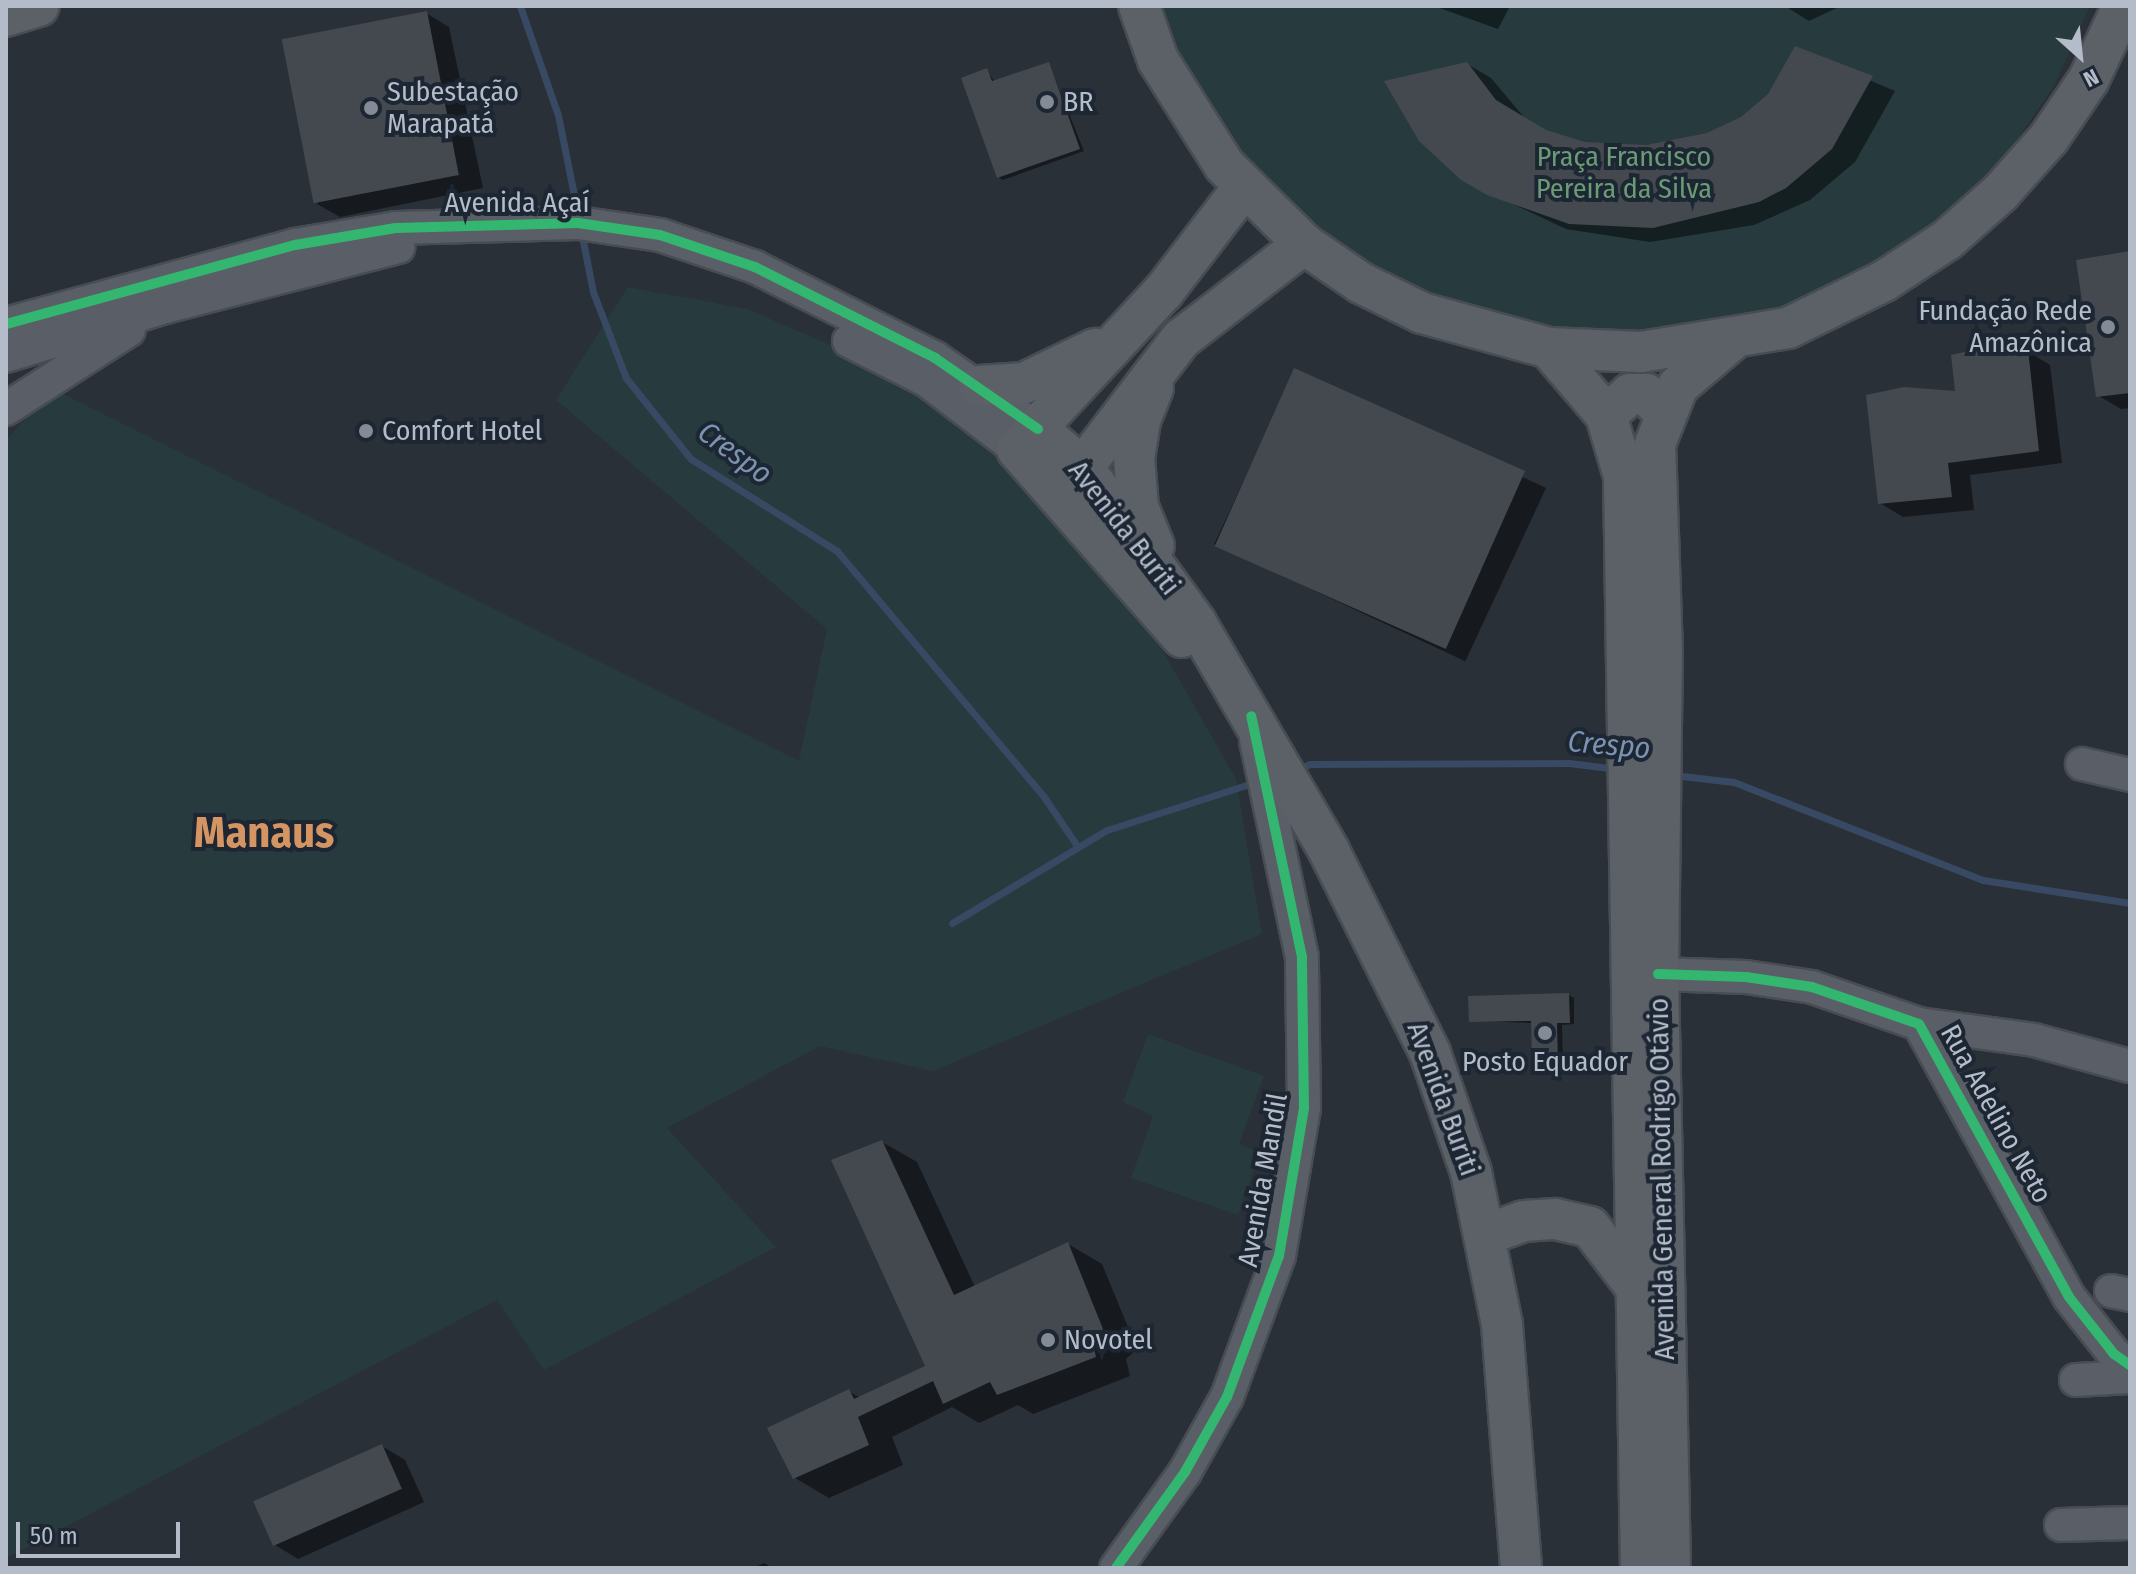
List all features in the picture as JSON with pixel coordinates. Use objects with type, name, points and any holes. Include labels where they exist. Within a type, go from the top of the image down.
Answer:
[{"type":"main road","points":[[6,16],[39,6]]},
{"type":"main road","points":[[1139,6],[1158,60],[1243,188],[1304,244],[1361,283],[1422,313],[1549,348],[1641,352],[1732,340],[1788,328],[1884,281],[1947,240],[2001,192],[2049,138],[2089,79],[2123,6]]},
{"type":"main road","points":[[1028,439],[1129,329],[1243,188]]},
{"type":"main road","points":[[1073,482],[1165,358],[1230,296],[1304,244]]},
{"type":"main road","points":[[979,386],[1002,388],[1056,372],[1129,329]]},
{"type":"main road","name":"Avenida General Rodrigo Otávio","points":[[1670,1568],[1658,974],[1662,653],[1655,444],[1664,412],[1678,386],[1732,340]]},
{"type":"main road","name":"Avenida General Rodrigo Otávio","points":[[1549,348],[1606,415],[1624,476],[1641,1568]]},
{"type":"main road","points":[[1165,358],[1140,421],[1134,457],[1138,507],[1168,579]]},
{"type":"main road","points":[[1606,415],[1630,394],[1646,394],[1664,412]]},
{"type":"main road","name":"Avenida Buriti","points":[[1028,439],[1168,579],[1223,676],[1251,716],[1394,972],[1430,1053],[1471,1172],[1502,1325],[1521,1568]]},
{"type":"main road","name":"Avenida Buriti","points":[[1073,482],[1174,629],[1223,676]]},
{"type":"main road","points":[[1485,1235],[1524,1221],[1555,1219],[1590,1227],[1635,1286]]},
{"type":"street","name":"Avenida Açaí","points":[[6,324],[295,245],[396,228],[578,223],[660,235],[755,267],[935,358],[979,386],[1028,439]]},
{"type":"street","name":"Avenida Açaí","points":[[6,356],[165,307],[397,247],[571,244],[659,256],[748,287],[926,380],[1028,439]]},
{"type":"street","points":[[6,409],[165,307]]},
{"type":"street","name":"Avenida Mandil","points":[[1116,1568],[1185,1472],[1227,1397],[1279,1256],[1304,1108],[1302,957],[1251,716]]},
{"type":"street","points":[[2082,764],[2130,775]]},
{"type":"street","name":"Rua Adelino Neto","points":[[1658,974],[1746,977],[1812,987],[1919,1024],[2069,1297],[2114,1354],[2130,1365]]},
{"type":"street","points":[[1919,1024],[2034,1040],[2130,1066]]},
{"type":"street","points":[[2076,1380],[2130,1377]]},
{"type":"street","points":[[2061,1525],[2130,1523]]},
{"type":"green space","name":"Praça Francisco Pereira da Silva","points":[[1158,6],[2090,6],[2053,88],[2003,160],[1941,223],[1868,274],[1788,311],[1703,333],[1527,330],[1443,306],[1364,267],[1293,214],[1234,150],[1186,76]]},
{"type":"green space","points":[[628,287],[747,309],[900,375],[1024,474],[1147,623],[1236,779],[1262,934],[933,1071],[820,1046],[667,1128],[776,1247],[544,1370],[497,1300],[6,1558],[6,440],[53,389],[799,761],[827,629],[556,400]]},
{"type":"green space","points":[[1148,1034],[1264,1076],[1239,1144],[1260,1152],[1238,1215],[1131,1178],[1153,1116],[1123,1102]]},
{"type":"building","name":"Subestação Marapatá","points":[[427,11],[459,175],[314,203],[282,39]]},
{"type":"building","points":[[1795,46],[1873,76],[1832,149],[1786,188],[1759,202],[1653,228],[1569,224],[1487,195],[1461,180],[1419,141],[1384,81],[1467,62],[1496,100],[1546,130],[1585,142],[1646,145],[1707,133],[1741,117],[1768,94]]},
{"type":"building","name":"BR","points":[[1049,62],[1080,149],[997,178],[961,78],[987,68],[992,81]]},
{"type":"building","name":"Fundação Rede Amazônica","points":[[2130,251],[2130,393],[2096,397],[2076,260]]},
{"type":"building","points":[[1991,346],[2028,349],[2039,451],[1948,463],[1952,497],[1878,504],[1866,395],[1904,387],[1955,391],[1951,355]]},
{"type":"building","points":[[1294,368],[1525,471],[1446,649],[1215,546]]},
{"type":"building","name":"Posto Equador","points":[[1569,993],[1570,1023],[1557,1023],[1558,1061],[1532,1062],[1531,1021],[1469,1022],[1468,996]]},
{"type":"building","points":[[882,1140],[954,1295],[1068,1242],[1103,1329],[1092,1339],[1096,1357],[997,1395],[990,1382],[943,1404],[933,1381],[858,1417],[869,1445],[793,1479],[767,1428],[849,1389],[854,1399],[925,1366],[831,1160]]},
{"type":"building","points":[[382,1444],[402,1489],[273,1546],[253,1501]]},
{"type":"waterway","name":"Crespo","points":[[520,6],[558,115],[578,215]]},
{"type":"waterway","name":"Crespo","points":[[581,231],[593,292],[626,378],[691,459],[837,551],[1044,797],[1078,847]]},
{"type":"waterway","name":"Crespo","points":[[1295,769],[1310,764],[1569,763],[1617,769]]},
{"type":"waterway","name":"Crespo","points":[[1673,775],[1734,782],[1983,880],[2130,903]]},
{"type":"waterway","name":"Crespo","points":[[952,923],[1107,830],[1256,782]]},
{"type":"cycle path","points":[[6,324],[295,245],[396,228],[578,223],[660,235],[755,267],[935,358],[1038,429]]},
{"type":"cycle path","points":[[1116,1568],[1185,1472],[1227,1397],[1279,1256],[1304,1108],[1302,957],[1251,716]]},
{"type":"cycle path","points":[[1658,974],[1746,977],[1812,987],[1919,1024],[2069,1297],[2114,1354],[2130,1365]]},
{"type":"place","name":"BR","points":[[1047,102]]},
{"type":"place","name":"Subestação Marapatá","points":[[371,108]]},
{"type":"place","name":"Fundação Rede Amazônica","points":[[2108,327]]},
{"type":"place","name":"Comfort Hotel","points":[[366,431]]},
{"type":"place","name":"Posto Equador","points":[[1545,1033]]},
{"type":"place","name":"Novotel","points":[[1048,1340]]},
{"type":"district","name":"Manaus","points":[[264,833]]}]
